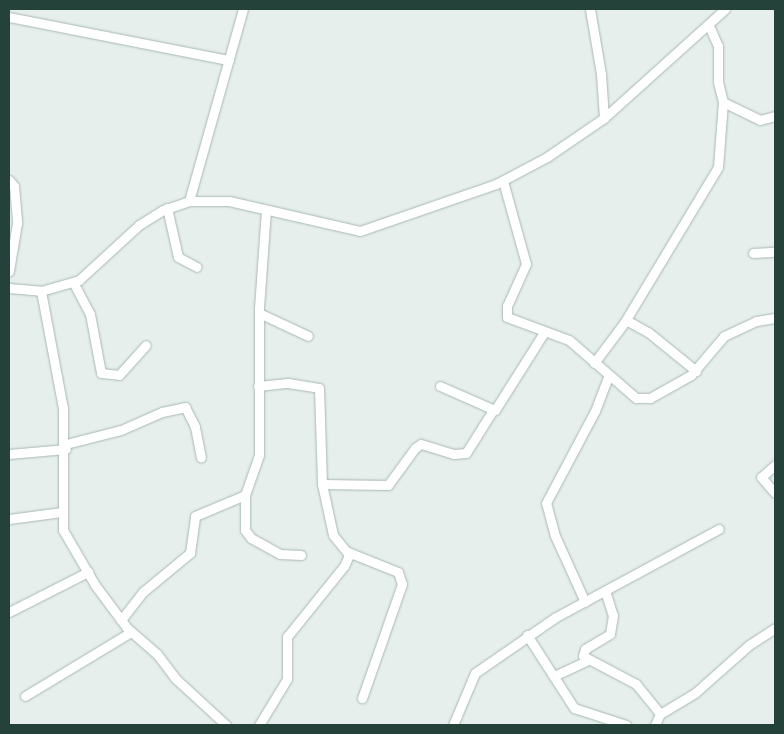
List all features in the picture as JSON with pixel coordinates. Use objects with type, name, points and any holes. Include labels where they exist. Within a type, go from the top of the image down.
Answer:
[{"type":"street","points":[[20,18],[24,9]]},
{"type":"street","points":[[189,201],[242,9]]},
{"type":"street","points":[[590,9],[601,74],[604,118]]},
{"type":"street","points":[[9,288],[41,291],[73,282],[88,273],[138,225],[167,208],[189,201],[216,199],[360,230],[503,181],[548,157],[604,118],[709,26],[725,9]]},
{"type":"street","points":[[9,17],[229,60]]},
{"type":"street","points":[[594,363],[626,320],[713,179],[719,158],[723,102],[718,82],[718,46],[709,26]]},
{"type":"street","points":[[723,102],[760,120],[775,116]]},
{"type":"street","points":[[9,180],[14,186],[17,223],[9,271]]},
{"type":"street","points":[[503,181],[526,264],[507,306],[508,317],[569,340],[608,377],[642,399],[696,371],[724,336],[756,321],[775,318]]},
{"type":"street","points":[[167,208],[178,257],[197,267]]},
{"type":"street","points":[[266,210],[259,313],[259,455],[245,495],[247,535],[280,554],[302,554]]},
{"type":"street","points":[[753,252],[775,252]]},
{"type":"street","points":[[73,282],[90,314],[101,373],[119,375],[146,345]]},
{"type":"street","points":[[41,291],[62,397],[66,446],[62,512],[63,530],[88,572],[131,632],[157,654],[176,679],[226,725]]},
{"type":"street","points":[[259,313],[308,336]]},
{"type":"street","points":[[626,320],[648,332],[696,371]]},
{"type":"street","points":[[322,484],[388,485],[415,448],[422,444],[454,454],[466,453],[545,331]]},
{"type":"street","points":[[585,602],[555,536],[546,503],[595,410],[608,377]]},
{"type":"street","points":[[258,386],[288,383],[320,388],[322,484],[333,535],[348,552],[398,572],[402,584],[362,698]]},
{"type":"street","points":[[440,386],[493,410]]},
{"type":"street","points":[[9,454],[66,446],[121,430],[162,412],[185,407],[195,427],[201,457]]},
{"type":"street","points":[[775,465],[761,477],[775,493]]},
{"type":"street","points":[[121,620],[144,591],[190,553],[196,516],[245,495]]},
{"type":"street","points":[[9,519],[62,512]]},
{"type":"street","points":[[453,725],[475,672],[527,635],[719,529]]},
{"type":"street","points":[[259,725],[287,679],[287,637],[344,566],[348,552]]},
{"type":"street","points":[[9,612],[88,572]]},
{"type":"street","points":[[586,661],[585,650],[605,641],[613,625],[605,591]]},
{"type":"street","points":[[655,725],[660,714],[696,693],[748,645],[775,628]]},
{"type":"street","points":[[25,696],[131,632]]},
{"type":"street","points":[[527,635],[554,676],[557,687],[578,711],[626,725]]},
{"type":"street","points":[[554,676],[586,661],[636,684],[660,714]]}]
